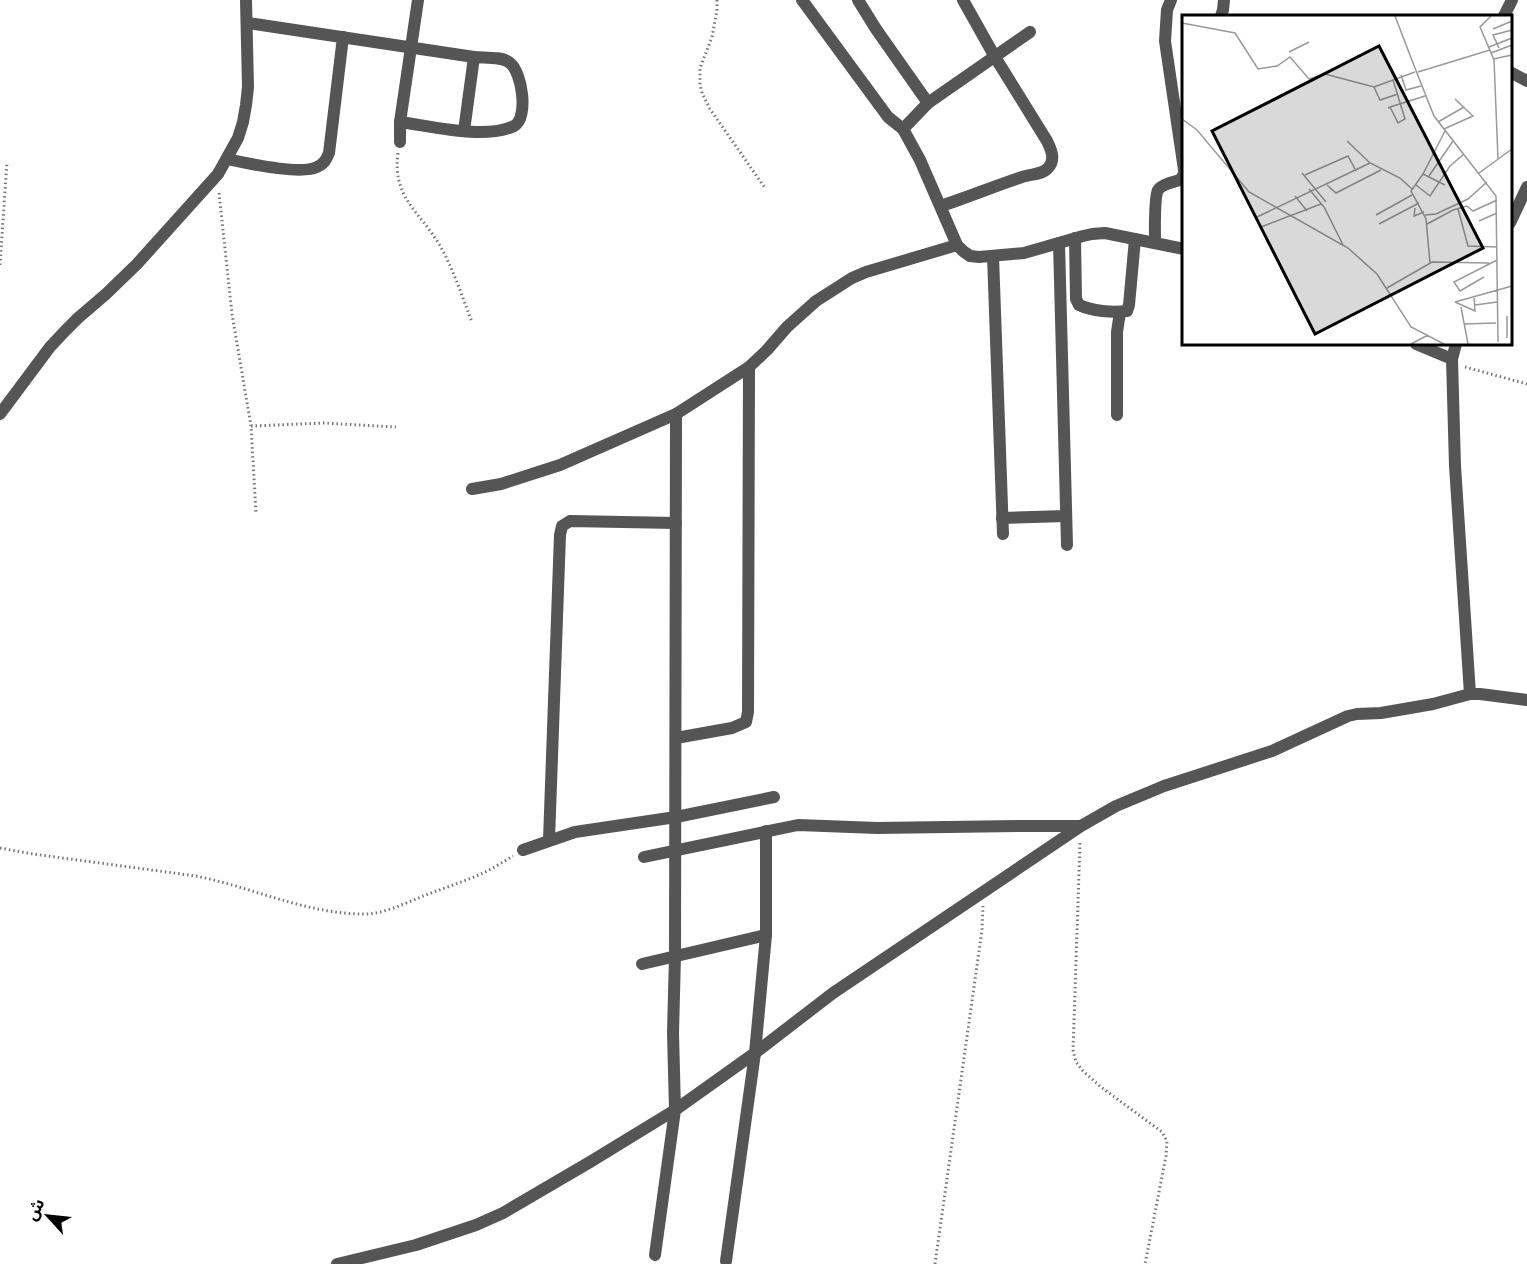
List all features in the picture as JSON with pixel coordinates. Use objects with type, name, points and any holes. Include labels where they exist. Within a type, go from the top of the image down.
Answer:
[{"type":"street","points":[[0,414],[50,347],[137,264],[218,174],[227,159],[238,138],[246,105],[248,23],[246,0]]},
{"type":"street","points":[[400,142],[400,122],[418,0]]},
{"type":"street","points":[[802,0],[888,117],[903,129],[920,160],[957,245],[970,256],[1024,253],[1075,238],[1105,233],[1182,249]]},
{"type":"street","points":[[858,0],[928,103]]},
{"type":"street","points":[[941,206],[1041,172],[1051,165],[1052,155],[1047,141],[963,0]]},
{"type":"street","points":[[1171,0],[1167,10],[1165,40],[1182,158]]},
{"type":"street","points":[[1221,15],[1224,0]]},
{"type":"street","points":[[1504,15],[1512,0]]},
{"type":"street","points":[[248,23],[506,60],[513,65],[517,73],[522,113],[517,123],[507,128],[484,132],[464,131],[400,122]]},
{"type":"street","points":[[903,129],[928,103],[1030,32]]},
{"type":"street","points":[[227,159],[292,169],[312,169],[323,164],[328,153],[343,37]]},
{"type":"street","points":[[464,131],[474,57]]},
{"type":"street","points":[[1512,73],[1527,81]]},
{"type":"street","points":[[1155,243],[1158,190],[1180,180],[1182,176]]},
{"type":"street","points":[[1512,219],[1527,187]]},
{"type":"street","points":[[1075,238],[1076,299],[1079,305],[1120,312],[1127,311],[1129,305],[1135,239]]},
{"type":"street","points":[[1059,243],[1067,544]]},
{"type":"street","points":[[472,489],[501,484],[560,465],[676,414],[749,368],[816,300],[852,278],[957,245]]},
{"type":"street","points":[[993,256],[1003,534]]},
{"type":"street","points":[[1118,415],[1117,332],[1120,312]]},
{"type":"street","points":[[1418,345],[1452,359]]},
{"type":"street","points":[[1456,345],[1452,359],[1455,466],[1470,694]]},
{"type":"street","points":[[676,738],[732,728],[746,722],[748,712],[749,368]]},
{"type":"street","points":[[655,1255],[675,1110],[673,1033],[676,850],[676,414]]},
{"type":"street","points":[[1002,519],[1066,516]]},
{"type":"street","points":[[549,840],[562,526],[570,521],[676,523]]},
{"type":"street","points":[[337,1264],[416,1245],[476,1225],[503,1213],[590,1162],[675,1110],[755,1053],[833,993],[1081,826],[1116,806],[1164,786],[1272,752],[1348,716],[1423,706],[1470,694],[1527,700]]},
{"type":"street","points":[[523,850],[575,832],[676,817],[774,797]]},
{"type":"street","points":[[644,857],[798,825],[877,828],[1081,826]]},
{"type":"street","points":[[726,1261],[755,1053],[766,935],[766,831]]},
{"type":"street","points":[[642,964],[766,935]]},
{"type":"path","points":[[717,0],[712,37],[700,68],[702,93],[710,109],[765,188]]},
{"type":"path","points":[[400,142],[397,169],[403,194],[442,251],[461,291],[472,322]]},
{"type":"path","points":[[0,265],[7,162]]},
{"type":"path","points":[[218,174],[232,314],[251,426],[256,513]]},
{"type":"path","points":[[1452,359],[1462,366],[1527,384]]},
{"type":"path","points":[[251,426],[325,423],[396,427]]},
{"type":"path","points":[[1081,826],[1073,1050],[1083,1071],[1162,1132],[1167,1141],[1145,1264]]},
{"type":"path","points":[[0,848],[207,878],[301,905],[348,914],[379,912],[395,907],[482,873],[523,850]]},
{"type":"path","points":[[935,1264],[982,930],[984,913],[981,893]]}]
